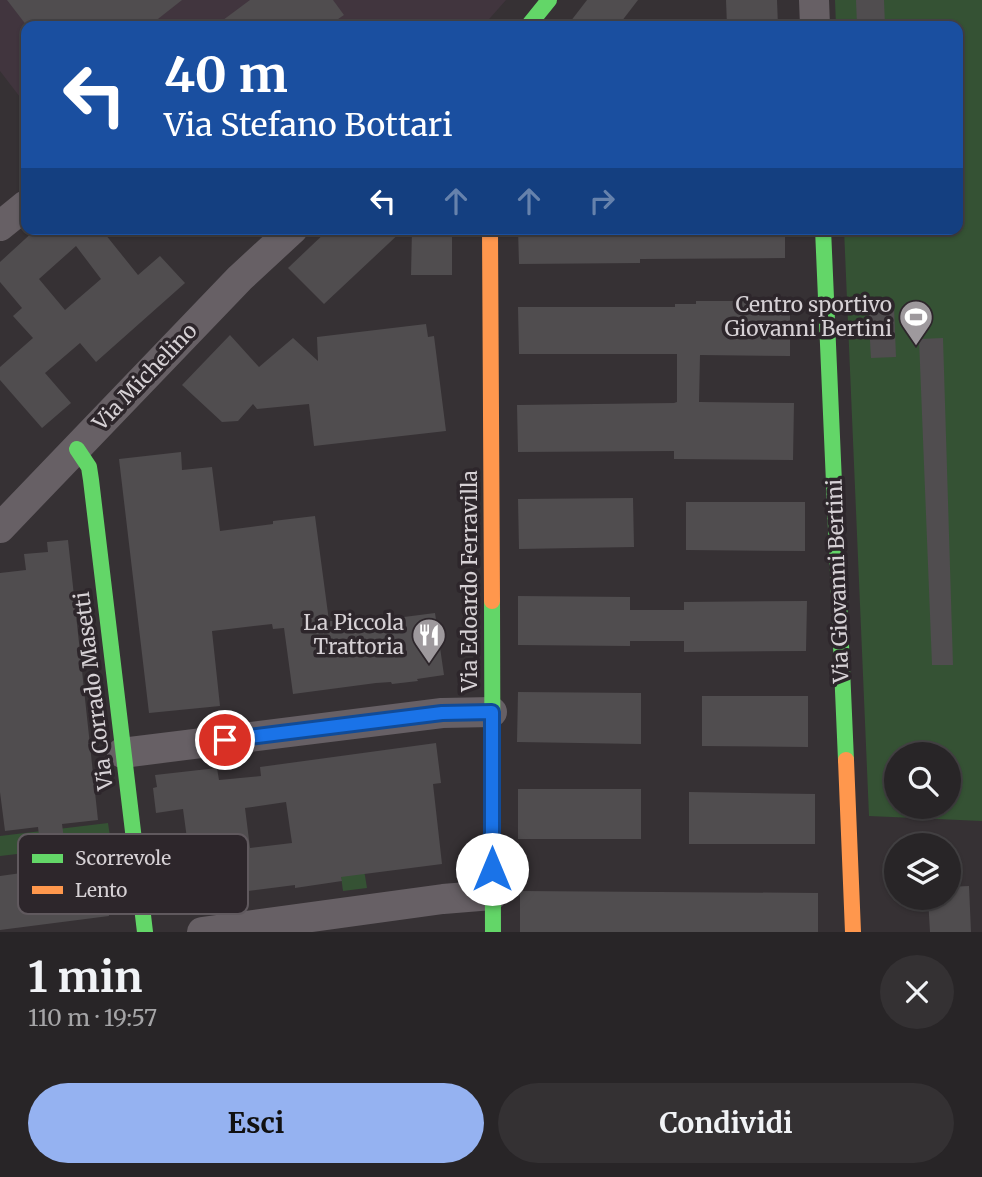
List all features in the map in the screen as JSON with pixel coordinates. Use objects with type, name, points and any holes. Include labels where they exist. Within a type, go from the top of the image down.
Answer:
[{"type":"street","points":[[532,21],[549,0]]},
{"type":"street","points":[[814,0],[815,21]]},
{"type":"street","points":[[0,226],[21,209]]},
{"type":"street","name":"Via Michelino","points":[[0,528],[240,278],[287,235]]},
{"type":"street","name":"Via Edoardo Ferravilla","points":[[490,235],[493,932]]},
{"type":"street","name":"Via Giovanni Bertini","points":[[823,235],[853,932]]},
{"type":"street","name":"Via Corrado Masetti","points":[[77,449],[89,467],[91,480],[132,834]]},
{"type":"street","points":[[122,753],[442,713],[492,712]]},
{"type":"street","points":[[202,932],[443,899],[492,895]]},
{"type":"street","name":"Via Corrado Masetti","points":[[143,914],[145,932]]},
{"type":"shaded area","points":[[0,0],[506,0],[487,21],[21,21],[21,98],[0,71]]},
{"type":"green space","name":"Centro sportivo Giovanni Bertini","points":[[835,0],[982,0],[982,821],[937,819],[961,819],[961,742],[884,742],[884,817],[869,816],[844,235],[963,235],[963,21],[836,21]]},
{"type":"green space","points":[[354,809],[367,888],[343,891],[332,811]]},
{"type":"green space","points":[[108,823],[110,834],[18,834],[18,854],[0,856],[0,836]]},
{"type":"building","points":[[7,0],[182,0],[155,21],[23,21]]},
{"type":"building","points":[[250,0],[333,0],[344,15],[335,21],[222,21]]},
{"type":"building","points":[[587,0],[638,0],[622,21],[571,21]]},
{"type":"building","points":[[726,0],[777,0],[778,21],[727,21]]},
{"type":"building","points":[[856,0],[884,0],[885,21],[857,21]]},
{"type":"building","points":[[29,235],[106,235],[138,275],[160,256],[185,283],[96,362],[80,343],[45,373],[71,403],[42,428],[0,380],[0,367],[33,338],[13,316],[22,308],[0,282],[0,262]],"holes":[[[76,246],[101,279],[65,310],[39,279]]]},
{"type":"building","points":[[323,235],[398,235],[324,304],[288,268]]},
{"type":"building","points":[[412,235],[452,235],[452,275],[411,275]]},
{"type":"building","points":[[518,235],[785,235],[785,258],[640,259],[640,263],[519,264]]},
{"type":"building","points":[[696,301],[790,301],[790,356],[700,355],[699,402],[794,403],[793,460],[674,459],[674,451],[518,452],[517,405],[677,402],[677,354],[519,354],[518,307],[675,307],[675,304],[696,304]]},
{"type":"building","points":[[894,306],[896,357],[871,358],[868,308]]},
{"type":"building","points":[[426,324],[428,337],[434,336],[446,431],[314,446],[309,404],[257,409],[253,404],[238,421],[222,422],[182,385],[230,335],[259,367],[293,338],[318,361],[317,337]]},
{"type":"building","points":[[943,338],[953,665],[932,665],[919,339]]},
{"type":"building","points":[[181,452],[182,470],[212,467],[220,531],[315,516],[329,621],[334,621],[334,626],[435,613],[444,675],[417,679],[418,681],[376,683],[293,694],[284,628],[273,629],[272,624],[212,631],[220,706],[149,713],[119,459]]},
{"type":"building","points":[[633,498],[634,547],[519,549],[518,499]]},
{"type":"building","points":[[686,502],[805,502],[805,551],[686,550]]},
{"type":"building","points":[[68,540],[98,820],[62,824],[63,834],[39,834],[38,827],[5,831],[0,792],[0,573],[26,570],[24,554],[48,552],[47,542]]},
{"type":"building","points":[[518,596],[630,597],[630,610],[684,610],[684,602],[807,601],[806,651],[684,652],[684,641],[630,641],[630,646],[518,645]]},
{"type":"building","points":[[518,692],[641,693],[641,744],[517,742]]},
{"type":"building","points":[[702,696],[808,696],[808,747],[702,746]]},
{"type":"building","points":[[436,743],[441,783],[433,784],[442,864],[341,877],[342,881],[295,888],[295,885],[248,891],[248,834],[186,834],[183,809],[156,813],[153,788],[157,787],[155,775],[217,768],[219,780],[261,776],[260,767]],"holes":[[[286,802],[292,843],[250,848],[245,808]]]},
{"type":"building","points":[[518,789],[641,789],[641,839],[518,839]]},
{"type":"building","points":[[689,792],[815,794],[815,844],[689,844]]},
{"type":"building","points":[[18,873],[18,914],[109,916],[0,930],[0,876]]},
{"type":"building","points":[[961,886],[969,886],[971,932],[930,932],[929,910],[961,910]]},
{"type":"building","points":[[520,891],[818,893],[818,932],[520,932]]},
{"type":"traffic: fast","points":[[532,21],[549,0]]},
{"type":"traffic: fast","points":[[823,235],[846,760]]},
{"type":"traffic: fast","points":[[77,449],[89,467],[91,480],[133,834]]},
{"type":"traffic: fast","points":[[492,601],[493,932]]},
{"type":"traffic: fast","points":[[143,914],[145,932]]},
{"type":"traffic: slow","points":[[490,235],[492,601]]},
{"type":"traffic: slow","points":[[846,760],[853,932]]},
{"type":"place","name":"Centro sportivo Giovanni Bertini","points":[[916,347]]},
{"type":"place","name":"La Piccola Trattoria","points":[[429,665]]},
{"type":"route","points":[[225,740],[442,713],[492,712],[492,869]]}]
